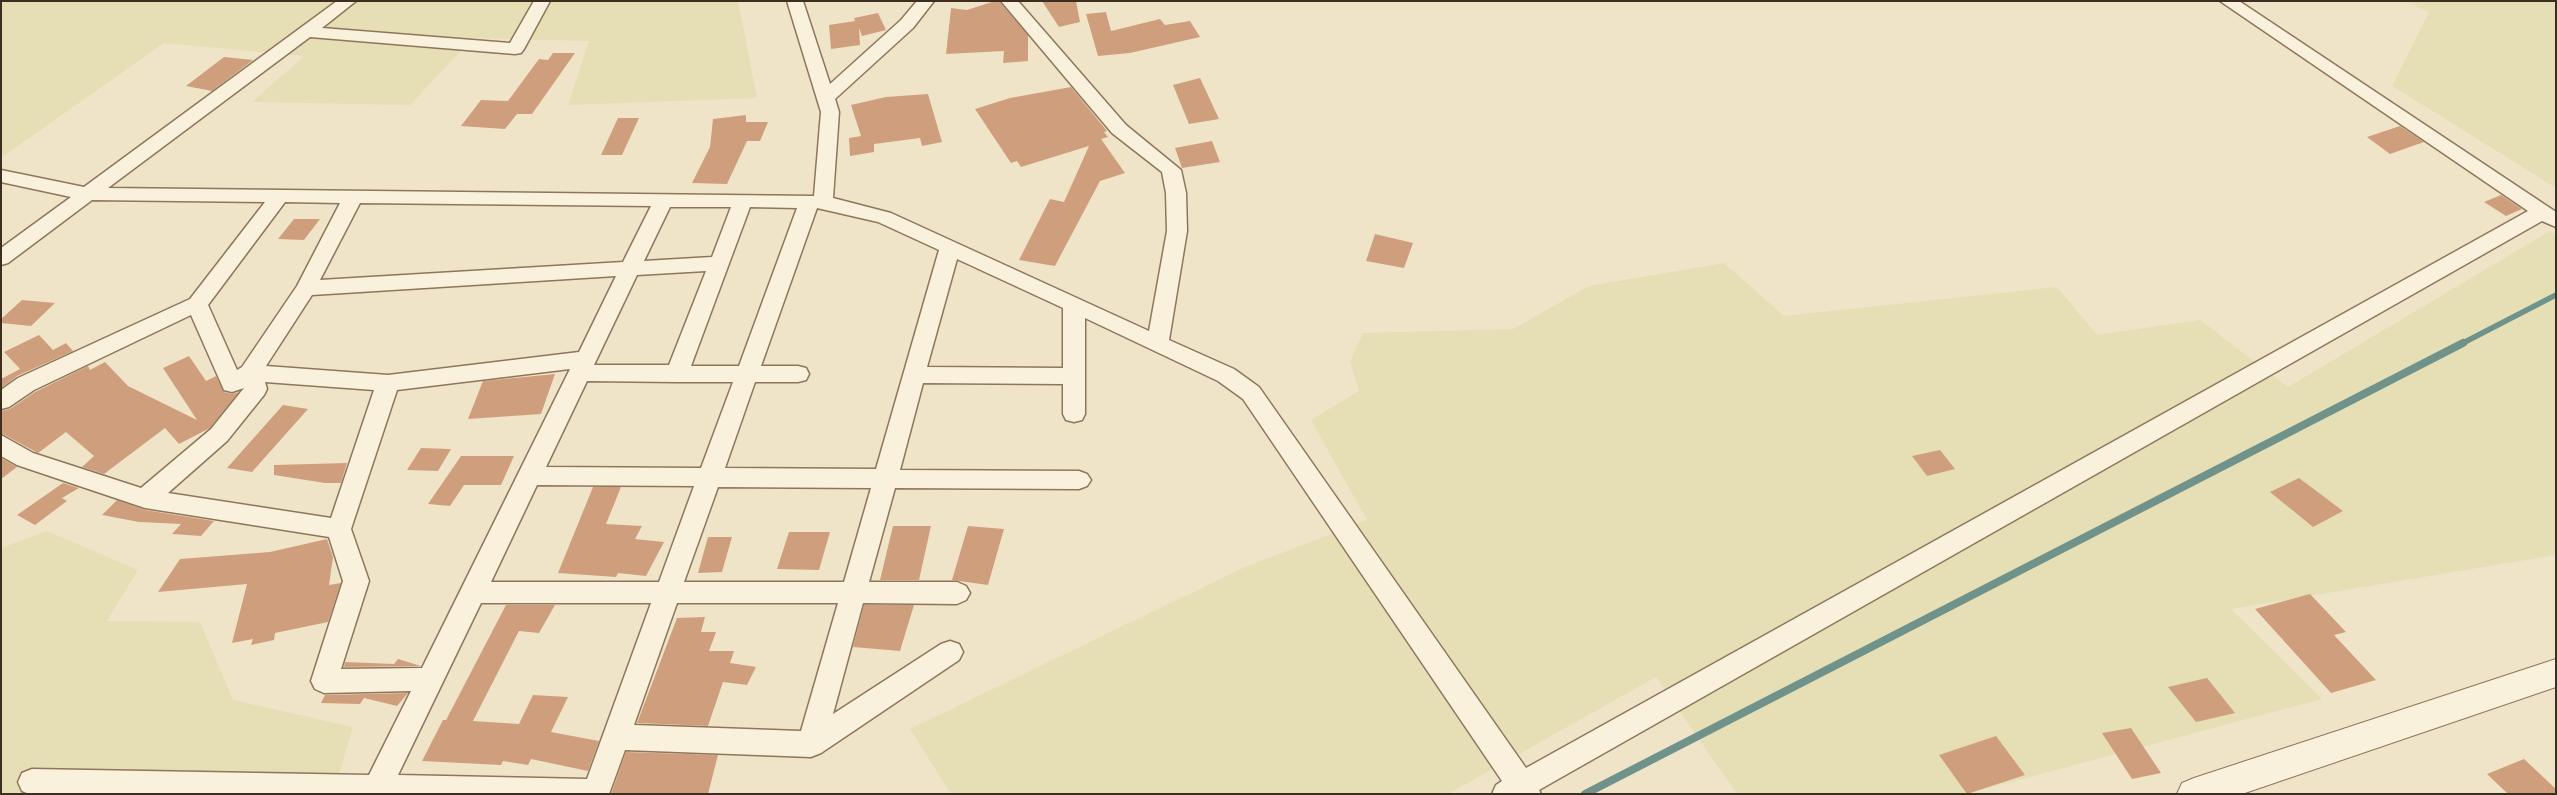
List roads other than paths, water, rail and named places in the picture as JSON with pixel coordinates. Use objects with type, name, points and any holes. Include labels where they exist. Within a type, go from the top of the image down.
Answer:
[{"type":"street","points":[[1,258],[348,1]]},
{"type":"street","points":[[308,32],[514,49],[542,1]]},
{"type":"street","points":[[32,782],[275,790],[378,787],[596,792],[747,374],[816,202],[830,112],[795,1]]},
{"type":"street","points":[[825,98],[907,24],[926,1]]},
{"type":"street","points":[[1009,1],[1119,129],[1171,170],[1176,192],[1177,231],[1158,344]]},
{"type":"street","points":[[1,176],[87,194],[816,202],[884,216],[1226,375],[1251,393],[1518,791],[2549,216],[2228,1]]},
{"type":"street","points":[[1,401],[26,384],[197,304],[280,196]]},
{"type":"street","points":[[197,304],[232,384],[250,374],[306,288],[353,197]]},
{"type":"street","points":[[378,787],[663,201]]},
{"type":"street","points":[[677,374],[742,201]]},
{"type":"street","points":[[811,744],[950,247]]},
{"type":"street","points":[[306,288],[719,263]]},
{"type":"street","points":[[1074,305],[1074,414]]},
{"type":"street","points":[[250,374],[388,383],[583,366],[677,374],[798,374]]},
{"type":"street","points":[[145,498],[219,435],[256,389],[250,374]]},
{"type":"street","points":[[914,375],[1074,376]]},
{"type":"street","points":[[388,383],[339,529],[356,581],[324,681],[431,678]]},
{"type":"street","points":[[1,444],[25,459],[145,498],[339,529]]},
{"type":"street","points":[[529,476],[1079,480]]},
{"type":"street","points":[[473,592],[956,594]]},
{"type":"street","points":[[616,738],[811,744],[950,652]]},
{"type":"street","points":[[2194,794],[2556,673]]},
{"type":"waterway","points":[[2461,344],[2556,295]]},
{"type":"waterway","points":[[1585,794],[2463,343]]}]
